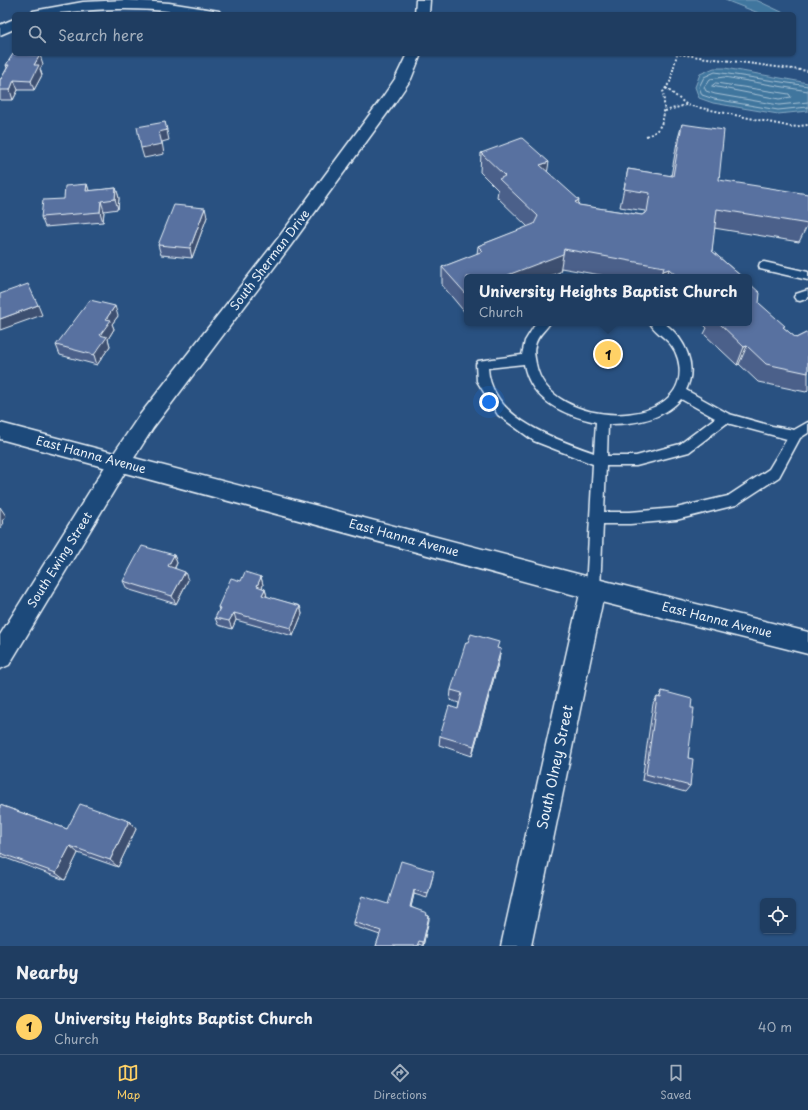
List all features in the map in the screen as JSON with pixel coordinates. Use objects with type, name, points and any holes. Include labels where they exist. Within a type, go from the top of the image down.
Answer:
[{"type":"main road","points":[[422,0],[422,12]]},
{"type":"main road","points":[[46,12],[65,7],[106,1],[153,3],[203,12]]},
{"type":"main road","points":[[0,31],[12,24]]},
{"type":"main road","name":"South Sherman Drive","points":[[119,463],[146,422],[285,241],[388,101],[403,79],[413,56]]},
{"type":"main road","name":"East Hanna Avenue","points":[[0,431],[593,589],[808,643]]},
{"type":"main road","name":"South Ewing Street","points":[[0,658],[119,463]]},
{"type":"main road","name":"South Olney Street","points":[[516,946],[593,589]]},
{"type":"lane","points":[[764,266],[808,276]]},
{"type":"lane","points":[[540,326],[537,329],[528,346],[528,364],[536,383],[553,400],[576,413],[602,420],[630,420],[654,414],[673,401],[684,384],[686,365],[680,346],[666,330],[660,326]]},
{"type":"lane","points":[[528,360],[482,364],[483,381],[502,412],[538,437],[600,461],[636,461],[684,448],[725,418]]},
{"type":"lane","points":[[679,392],[725,418],[772,431],[796,435]]},
{"type":"lane","points":[[593,589],[602,420]]},
{"type":"lane","points":[[597,518],[630,518],[676,514],[731,501],[774,473],[796,435],[808,427]]},
{"type":"path","points":[[646,136],[652,136],[658,131],[665,111],[663,92],[670,82],[676,56]]},
{"type":"path","points":[[692,56],[808,71]]},
{"type":"path","points":[[666,88],[687,105]]},
{"type":"path","points":[[665,111],[687,105],[792,126],[808,125]]},
{"type":"water","points":[[725,0],[756,0],[782,12],[756,12]]},
{"type":"water","points":[[714,68],[725,68],[808,83],[808,111],[778,114],[713,103],[699,98],[695,87],[700,74]]},
{"type":"building","points":[[12,56],[39,56],[34,65],[39,65],[31,81],[14,80],[10,90],[0,90],[0,79],[9,65],[6,65]]},
{"type":"building","points":[[165,122],[167,130],[159,132],[162,144],[141,148],[137,127]]},
{"type":"building","points":[[682,124],[724,130],[719,180],[808,194],[808,224],[717,209],[712,251],[739,274],[675,274],[669,269],[663,271],[664,267],[564,249],[563,254],[511,274],[464,274],[464,292],[442,267],[483,251],[478,246],[534,224],[538,216],[499,179],[505,176],[481,153],[522,138],[549,162],[540,165],[579,200],[575,202],[579,205],[642,215],[647,212],[650,193],[624,189],[628,169],[673,176]]},
{"type":"building","points":[[87,184],[86,191],[116,188],[115,199],[101,201],[100,212],[41,217],[43,200],[64,199],[65,186]]},
{"type":"building","points":[[174,205],[205,208],[190,248],[158,245]]},
{"type":"building","points":[[28,284],[38,305],[0,319],[0,294]]},
{"type":"building","points":[[752,286],[760,293],[759,303],[796,338],[808,332],[808,373],[766,364],[747,346],[744,347],[722,326],[752,326]]},
{"type":"building","points":[[90,300],[115,306],[106,319],[111,320],[100,335],[107,337],[94,355],[56,345]]},
{"type":"building","points":[[142,546],[174,555],[168,566],[185,572],[172,596],[123,581]]},
{"type":"building","points":[[245,572],[261,577],[257,586],[265,589],[262,595],[300,606],[291,628],[234,613],[229,621],[215,618],[220,608],[218,607],[231,578],[241,581]]},
{"type":"building","points":[[471,634],[499,642],[497,648],[501,649],[474,746],[440,736],[449,706],[458,709],[462,693],[451,690],[466,642],[468,642]]},
{"type":"building","points":[[662,691],[692,699],[691,708],[694,708],[688,758],[693,759],[690,786],[646,774],[657,697],[661,698]]},
{"type":"building","points":[[80,804],[129,821],[110,860],[70,846],[56,873],[0,853],[0,805],[67,829]]},
{"type":"building","points":[[401,861],[434,871],[428,894],[414,890],[410,907],[427,913],[426,915],[429,916],[423,942],[419,941],[417,946],[376,946],[381,931],[354,922],[362,896],[388,904]]},
{"type":"place","name":"University Heights Baptist Church","points":[[608,354]]}]
